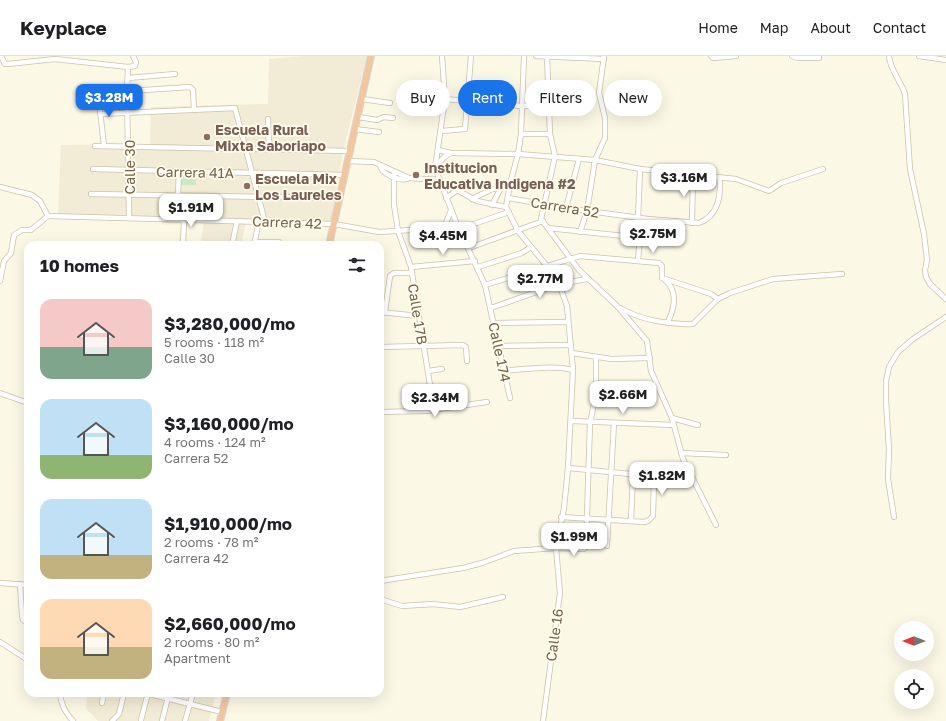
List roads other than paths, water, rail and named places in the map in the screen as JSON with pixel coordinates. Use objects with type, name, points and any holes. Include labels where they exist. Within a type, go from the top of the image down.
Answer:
[{"type":"highway","points":[[330,241],[371,56]]},
{"type":"highway","points":[[220,721],[226,697]]},
{"type":"street","points":[[1,56],[5,64],[55,59],[128,67],[135,66],[136,62],[133,56]]},
{"type":"street","points":[[442,56],[444,80]]},
{"type":"street","points":[[469,80],[471,56]]},
{"type":"street","points":[[348,161],[370,162],[380,165],[383,170],[400,179],[408,178],[439,180],[472,199],[507,210],[510,184],[518,154],[521,134],[524,56]]},
{"type":"street","points":[[536,56],[604,58],[599,93],[606,127],[602,147],[595,160],[587,211],[580,232]]},
{"type":"street","points":[[547,56],[547,80]]},
{"type":"street","points":[[711,56],[712,58],[736,56]]},
{"type":"street","points":[[792,56],[819,58],[819,56]]},
{"type":"street","points":[[889,56],[891,66],[903,86],[905,94],[910,169],[924,234],[927,260],[925,270],[926,277],[930,284],[946,299]]},
{"type":"street","points":[[919,56],[946,60]]},
{"type":"street","name":"Calle 30","points":[[128,67],[129,218]]},
{"type":"street","points":[[128,78],[175,74]]},
{"type":"street","points":[[104,146],[98,93],[190,87],[193,90],[194,110]]},
{"type":"street","points":[[362,99],[390,103]]},
{"type":"street","points":[[517,106],[525,106]]},
{"type":"street","points":[[101,114],[235,108],[258,197],[262,222],[256,241]]},
{"type":"street","points":[[435,168],[443,116]]},
{"type":"street","points":[[441,131],[465,129],[466,116]]},
{"type":"street","points":[[549,116],[550,134],[555,156],[542,220],[587,279],[617,306],[647,341],[651,371],[672,418],[683,460],[716,525]]},
{"type":"street","points":[[358,117],[377,120],[384,117],[393,118]]},
{"type":"street","points":[[268,119],[269,149]]},
{"type":"street","points":[[355,129],[379,132]]},
{"type":"street","points":[[521,134],[550,134]]},
{"type":"street","points":[[95,146],[350,151]]},
{"type":"street","points":[[438,150],[451,153],[518,154],[595,160],[640,169],[741,180],[769,191],[781,183],[823,169]]},
{"type":"street","points":[[435,168],[444,157],[451,153]]},
{"type":"street","points":[[566,208],[579,159]]},
{"type":"street","name":"Calle 174","points":[[435,168],[458,228],[469,248],[485,285],[510,398]]},
{"type":"street","name":"Carrera 41A","points":[[93,169],[345,175]]},
{"type":"street","points":[[638,260],[640,238],[638,218],[640,169]]},
{"type":"street","points":[[178,195],[179,171]]},
{"type":"street","name":"Calle 17B","points":[[393,174],[394,205],[398,231],[411,267],[434,410]]},
{"type":"street","points":[[692,223],[693,174]]},
{"type":"street","name":"Carrera 52","points":[[508,198],[544,205],[638,218],[692,223],[706,220],[714,212],[719,200],[719,177]]},
{"type":"street","points":[[472,199],[510,184]]},
{"type":"street","points":[[492,205],[502,186]]},
{"type":"street","points":[[0,187],[32,195],[40,201],[48,216],[31,230],[22,230],[14,234],[11,253],[4,261],[0,281]]},
{"type":"street","points":[[446,198],[456,191]]},
{"type":"street","points":[[91,194],[339,198]]},
{"type":"street","points":[[444,228],[451,210]]},
{"type":"street","name":"Carrera 42","points":[[48,216],[334,224],[379,232],[458,228],[507,210]]},
{"type":"street","name":"Calle 16","points":[[507,210],[518,231],[547,266],[558,284],[567,306],[572,353],[572,421],[568,468],[556,548],[560,594],[543,721]]},
{"type":"street","points":[[183,241],[184,219]]},
{"type":"street","points":[[469,248],[518,231],[542,220]]},
{"type":"street","points":[[233,241],[237,221]]},
{"type":"street","points":[[548,228],[662,240],[665,236],[667,221]]},
{"type":"street","points":[[478,267],[522,253],[531,247]]},
{"type":"street","points":[[485,285],[580,256],[659,263],[662,266],[662,278],[673,290],[673,308],[668,322]]},
{"type":"street","points":[[411,267],[475,261]]},
{"type":"street","points":[[384,303],[390,276],[394,273],[412,273]]},
{"type":"street","points":[[617,306],[642,318],[680,324],[693,324],[718,299],[773,280],[842,274]]},
{"type":"street","points":[[662,278],[711,294],[718,299]]},
{"type":"street","points":[[491,308],[558,284],[587,279]]},
{"type":"street","points":[[384,312],[418,316]]},
{"type":"street","points":[[894,517],[888,479],[889,450],[886,381],[889,367],[898,352],[919,335],[946,317]]},
{"type":"street","points":[[494,324],[568,322]]},
{"type":"street","points":[[384,347],[463,345],[466,346],[467,361]]},
{"type":"street","points":[[498,346],[571,345]]},
{"type":"street","points":[[572,353],[596,357],[650,358]]},
{"type":"street","points":[[384,581],[476,565],[514,551],[556,548],[584,549],[586,546],[590,423],[596,394],[596,357]]},
{"type":"street","points":[[503,371],[540,368],[565,368],[573,370]]},
{"type":"street","points":[[428,371],[442,369]]},
{"type":"street","points":[[0,393],[24,402]]},
{"type":"street","points":[[384,412],[434,410],[487,402]]},
{"type":"street","points":[[672,418],[698,424]]},
{"type":"street","points":[[572,421],[590,423],[674,425]]},
{"type":"street","points":[[607,546],[614,423]]},
{"type":"street","points":[[681,453],[726,455]]},
{"type":"street","points":[[561,517],[648,521],[653,516],[653,478],[568,468]]},
{"type":"street","points":[[631,521],[633,475]]},
{"type":"street","points":[[0,584],[24,584]]},
{"type":"street","points":[[20,584],[22,615],[24,621]]},
{"type":"street","points":[[384,601],[402,606],[433,604],[460,607],[503,597]]},
{"type":"street","points":[[0,642],[24,657]]},
{"type":"street","points":[[60,697],[66,714],[72,721]]},
{"type":"street","points":[[102,703],[103,697]]},
{"type":"street","points":[[112,721],[119,714],[123,697]]},
{"type":"street","points":[[140,720],[146,697]]},
{"type":"street","points":[[160,697],[222,712]]},
{"type":"street","points":[[185,721],[192,697]]},
{"type":"street","points":[[162,721],[167,699]]},
{"type":"place","name":"Escuela Rural Mixta Saboriapo","points":[[207,137]]},
{"type":"place","name":"Institucion Educativa Indigena #2","points":[[416,175]]},
{"type":"place","name":"Escuela Mix Los Laureles","points":[[247,186]]}]
